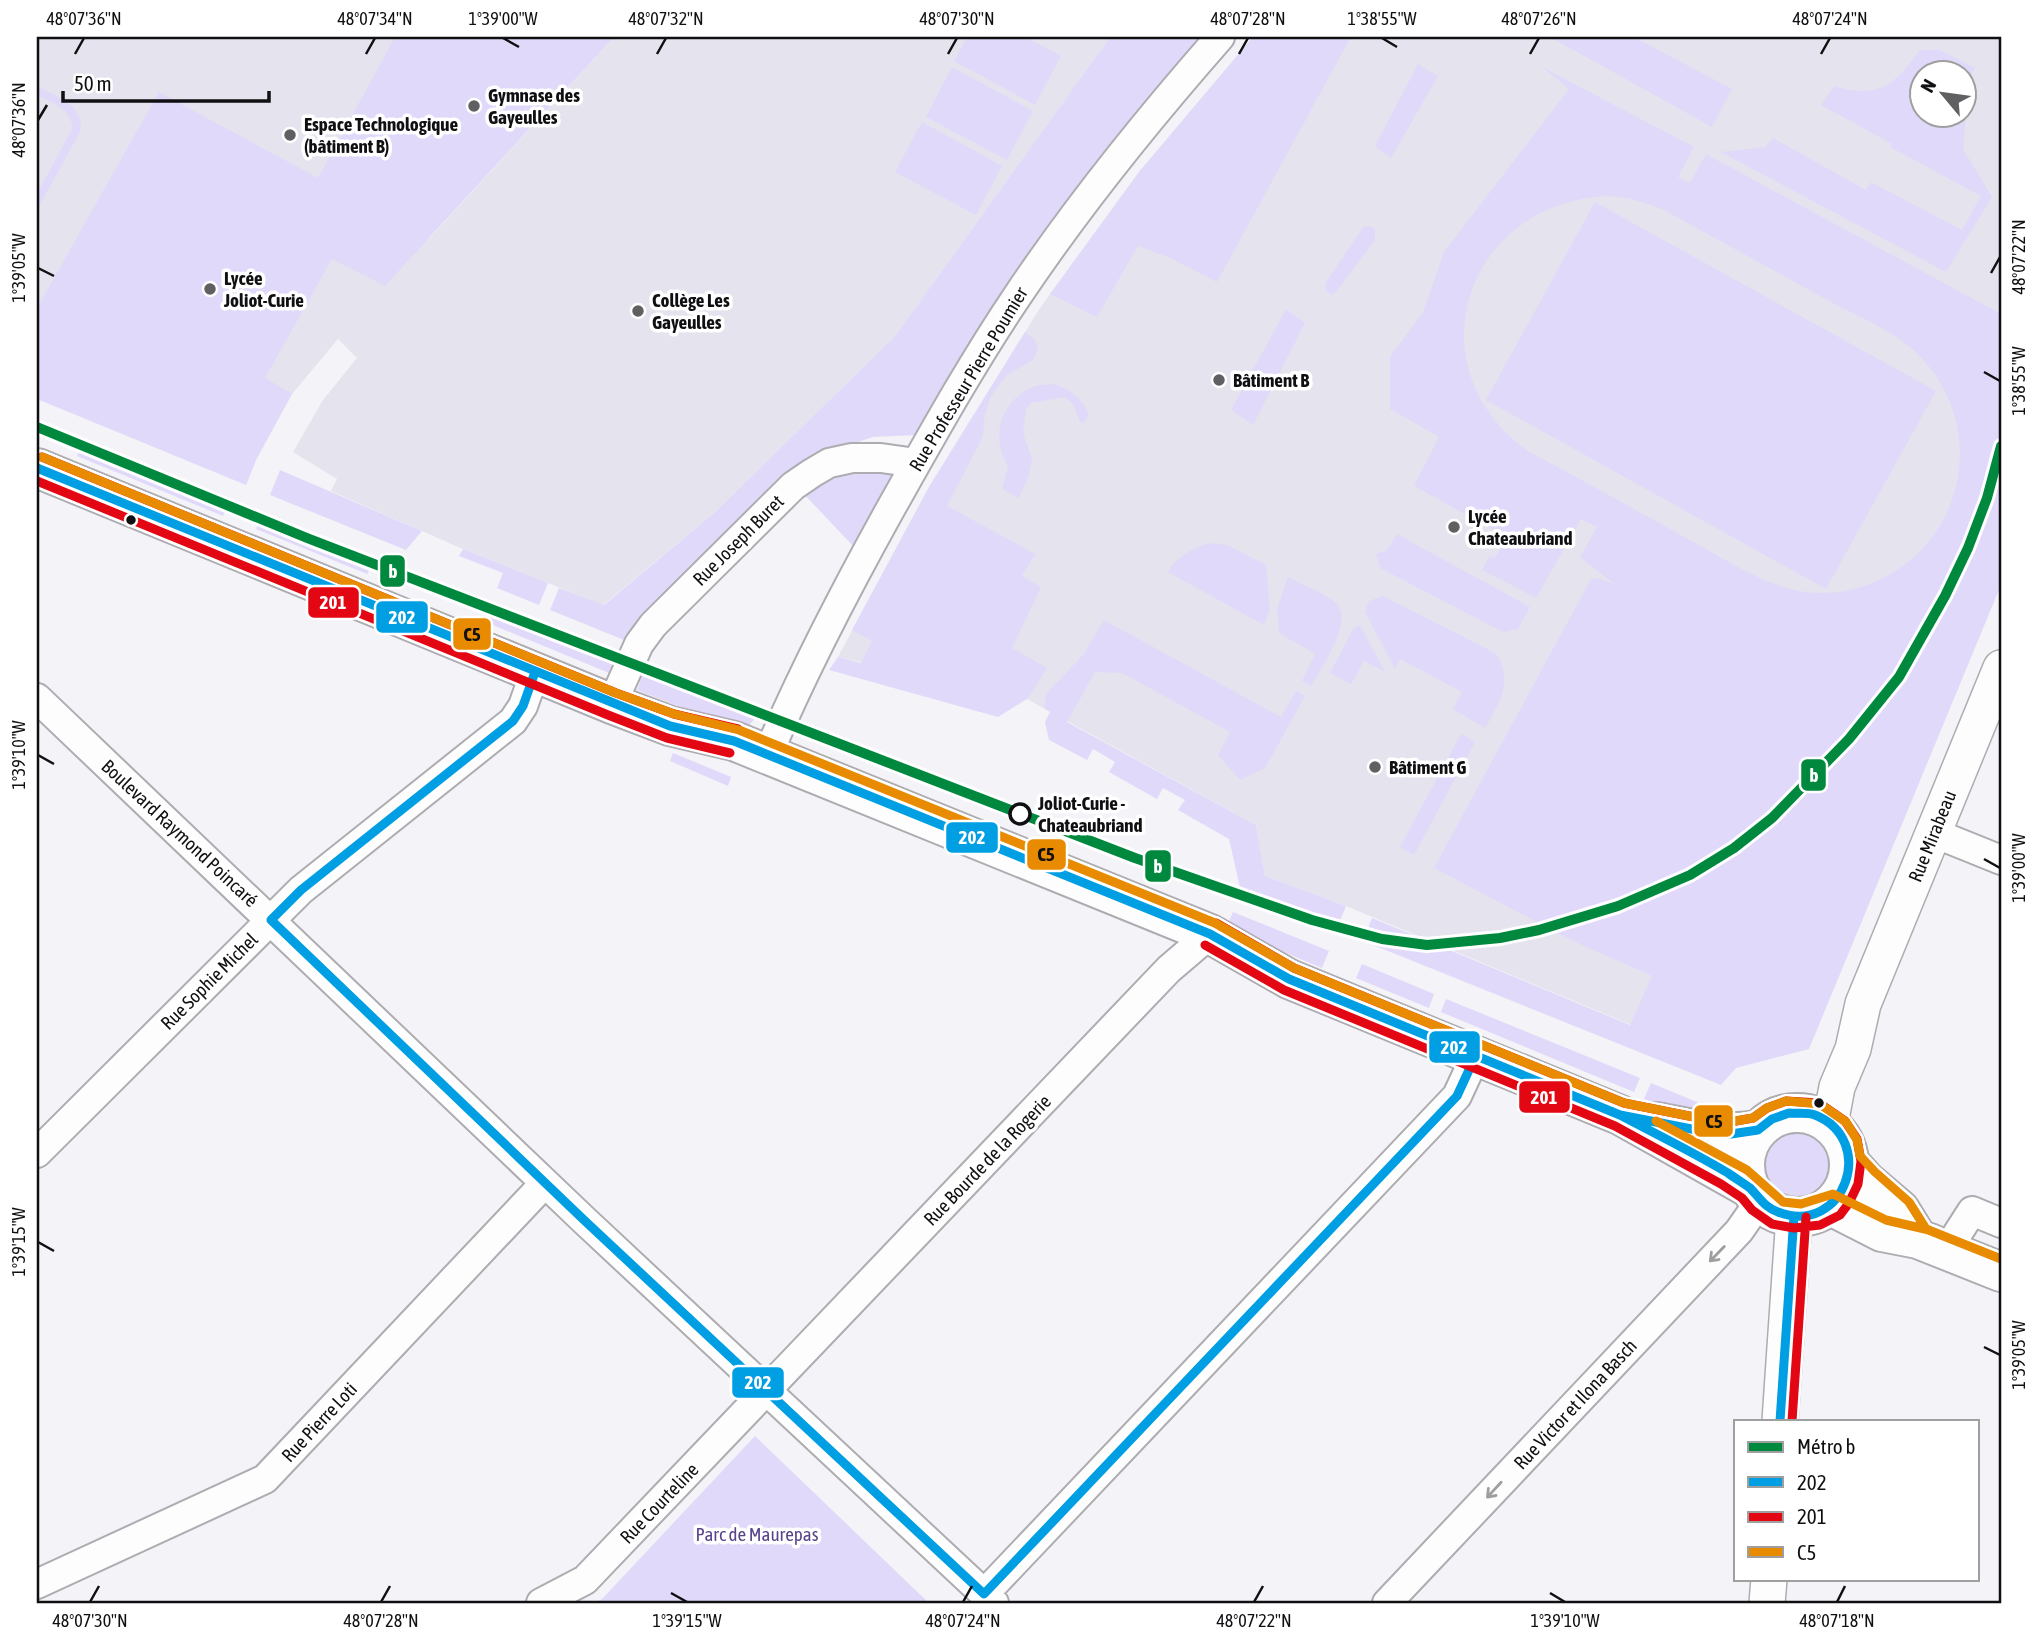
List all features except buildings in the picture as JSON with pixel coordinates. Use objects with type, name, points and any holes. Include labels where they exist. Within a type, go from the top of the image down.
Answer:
[{"type":"main road","points":[[37,468],[612,704],[670,726],[734,741],[768,754],[1210,934],[1289,979],[1620,1115],[1768,1202],[1815,1214],[1830,1206],[1844,1188],[1849,1162]]},
{"type":"main road","points":[[1768,1202],[1746,1174],[1746,1155],[1750,1142],[1758,1130],[1772,1119],[1789,1113],[1818,1119],[1842,1137],[1849,1162],[1866,1181],[1900,1210],[1933,1245]]},
{"type":"main road","points":[[1620,1115],[1713,1133],[1731,1134],[1758,1130]]},
{"type":"main road","points":[[1830,1206],[1882,1232],[1933,1245],[2001,1272]]},
{"type":"street","name":"Rue Professeur Pierre Poumier","points":[[768,754],[827,627],[916,463],[1018,295],[1132,140],[1220,37]]},
{"type":"street","name":"Rue Joseph Buret","points":[[612,704],[639,644],[653,625],[793,486],[829,463],[852,458],[880,458],[916,463]]},
{"type":"street","name":"Rue Mirabeau","points":[[1818,1119],[1840,1038],[1863,1004],[2001,668]]},
{"type":"street","name":"Rue Sophie Michel","points":[[37,1153],[301,890],[513,721],[523,706],[535,672]]},
{"type":"street","name":"Boulevard Raymond Poincaré","points":[[37,698],[545,1183],[989,1598]]},
{"type":"street","points":[[1934,834],[2001,860]]},
{"type":"street","name":"Rue Bourde de la Rogerie","points":[[767,1390],[1169,969],[1210,934]]},
{"type":"street","points":[[989,1598],[1457,1096],[1475,1057]]},
{"type":"street","name":"Rue Pierre Loti","points":[[37,1584],[265,1479],[545,1183]]},
{"type":"street","points":[[1768,1202],[1780,1420]]},
{"type":"street","name":"Rue Victor et Ilona Basch","points":[[1387,1603],[1768,1202]]},
{"type":"street","points":[[1933,1245],[1972,1211],[2001,1223]]},
{"type":"street","name":"Rue Courteline","points":[[541,1603],[584,1580],[767,1390]]},
{"type":"street","points":[[1767,1603],[1769,1580]]},
{"type":"shaded area","name":"Collège Les Gayeulles","points":[[37,37],[434,37],[429,239],[614,37],[1110,37],[895,336],[714,513],[603,605],[463,549],[331,491],[337,479],[293,452],[323,400],[357,358],[338,339],[292,394],[257,458],[37,338]]},
{"type":"shaded area","name":"Lycée Chateaubriand","points":[[1253,37],[2001,37],[2001,584],[1735,1068],[1346,906],[1265,876],[1256,825],[1027,699],[838,657],[929,487],[1040,308],[1139,172]]},
{"type":"green space","name":"Lycée Joliot-Curie","points":[[395,37],[614,37],[385,286],[332,259],[265,378],[292,394],[257,458],[246,485],[37,399],[37,308],[159,92],[318,178]]},
{"type":"green space","points":[[967,37],[1026,37],[1061,56],[1035,105],[954,61]]},
{"type":"green space","points":[[1110,37],[1205,37],[918,435],[873,437],[837,449],[629,642],[550,610],[559,588],[604,605],[714,513],[895,336]]},
{"type":"green space","points":[[1253,37],[1351,37],[1217,282],[1170,258],[1138,246],[1097,317],[1050,294],[1139,172]]},
{"type":"green space","points":[[1550,37],[1634,37],[1732,89],[1712,127]]},
{"type":"green space","points":[[1920,50],[1940,50],[1959,60],[1912,60]]},
{"type":"green space","points":[[1418,64],[1438,76],[1391,158],[1375,146]]},
{"type":"green space","points":[[1909,64],[1909,130],[1965,130],[1963,149],[1992,197],[1946,272],[1721,152],[1765,147],[1773,138],[1866,190],[1871,182],[1962,230],[1981,196],[1890,147],[1892,144],[1821,105],[1834,86],[1849,90],[1874,90],[1893,81]]},
{"type":"green space","points":[[952,67],[1033,111],[1007,160],[926,117]]},
{"type":"green space","points":[[1542,67],[1694,147],[1678,177],[1690,183],[1706,154],[2001,314],[2001,585],[1809,1049],[1736,1068],[1721,1085],[1363,941],[1372,918],[1630,1025],[1652,976],[1571,940],[1434,868],[1591,579],[1598,578],[1614,584],[1580,557],[1597,527],[1581,519],[1536,598],[1482,570],[1489,556],[1494,558],[1509,538],[1414,486],[1439,437],[1390,409],[1390,357],[1423,312],[1444,252],[1569,89]],"holes":[[[1609,196],[1632,199],[1662,209],[1883,329],[1917,353],[1937,377],[1953,410],[1960,462],[1953,497],[1943,520],[1930,540],[1913,558],[1894,572],[1849,590],[1825,593],[1800,591],[1771,583],[1528,451],[1492,416],[1471,376],[1464,335],[1471,294],[1489,257],[1519,226],[1560,205]]]},
{"type":"green space","points":[[37,86],[74,108],[81,123],[80,132],[37,210],[37,194],[72,129],[69,116],[55,104],[37,95]]},
{"type":"green space","points":[[922,122],[1002,166],[976,215],[895,172]]},
{"type":"green space","points":[[1595,202],[1936,391],[1826,589],[1486,400]]},
{"type":"green space","points":[[1363,227],[1375,229],[1375,240],[1331,295],[1325,289],[1326,282]]},
{"type":"green space","points":[[1286,309],[1305,323],[1253,425],[1231,410]]},
{"type":"green space","points":[[1025,332],[1035,340],[1038,350],[1033,360],[1006,376],[990,398],[983,437],[947,506],[1035,554],[1022,576],[1041,587],[1012,648],[1047,668],[1027,699],[998,717],[829,670],[838,657],[861,663],[872,641],[852,630],[929,487]]},
{"type":"green space","points":[[1055,384],[1076,396],[1089,416],[1083,423],[1080,422],[1073,404],[1065,397],[1031,403],[1026,409],[1023,433],[1032,459],[1029,475],[1019,498],[1002,489],[1008,466],[1000,443],[1001,421],[1013,401],[1022,393],[1036,386]]},
{"type":"green space","points":[[83,442],[229,502],[223,516],[77,456]]},
{"type":"green space","points":[[280,470],[422,531],[406,550],[270,495]]},
{"type":"green space","points":[[867,471],[895,475],[854,547],[801,491],[848,473]]},
{"type":"green space","points":[[262,515],[375,561],[367,574],[256,529]]},
{"type":"green space","points":[[1397,534],[1530,607],[1518,629],[1503,632],[1380,568],[1376,554],[1387,550]]},
{"type":"green space","points":[[1208,543],[1227,545],[1266,565],[1270,609],[1264,625],[1168,572],[1181,557]]},
{"type":"green space","points":[[463,549],[548,583],[539,605],[497,588],[503,573],[459,556]]},
{"type":"green space","points":[[1288,577],[1331,599],[1341,611],[1339,632],[1311,686],[1302,681],[1315,654],[1279,633],[1277,609]]},
{"type":"green space","points":[[1383,596],[1495,653],[1504,672],[1503,691],[1485,728],[1453,709],[1462,692],[1400,659],[1395,669],[1365,612],[1369,601]]},
{"type":"green space","points":[[489,608],[614,659],[609,673],[483,621]]},
{"type":"green space","points":[[1104,620],[1281,717],[1296,691],[1305,696],[1265,768],[1240,780],[1218,755],[1230,732],[1122,673],[1095,672],[1067,722],[1256,825],[1265,876],[1346,906],[1336,931],[1241,892],[1229,839],[1178,810],[1185,800],[1163,788],[1157,799],[1109,772],[1115,762],[1093,749],[1087,760],[1049,740],[1045,722],[1050,712],[1044,708],[1046,694],[1083,655]]},
{"type":"green space","points":[[1360,625],[1385,672],[1364,661],[1351,684],[1330,673],[1353,629]]},
{"type":"green space","points":[[644,672],[756,717],[748,727],[711,719],[637,690]]},
{"type":"green space","points":[[1461,734],[1475,742],[1414,855],[1400,847]]},
{"type":"green space","points":[[673,753],[731,777],[728,786],[670,761]]},
{"type":"green space","points":[[1233,912],[1329,951],[1322,968],[1264,944],[1228,924]]},
{"type":"green space","points":[[1362,964],[1434,994],[1429,1008],[1356,978]]},
{"type":"green space","points":[[1446,999],[1640,1078],[1634,1092],[1441,1012]]},
{"type":"green space","points":[[1651,1083],[1704,1105],[1701,1120],[1644,1099]]},
{"type":"green space","points":[[1800,1129],[1814,1132],[1826,1140],[1834,1152],[1837,1166],[1834,1180],[1826,1192],[1814,1200],[1800,1203],[1786,1200],[1774,1192],[1766,1180],[1763,1166],[1766,1152],[1774,1140],[1786,1132]]},
{"type":"green space","name":"Parc de Maurepas","points":[[755,1436],[929,1603],[594,1603],[602,1599]]},
{"type":"metro line","name":"b","points":[[37,427],[307,538],[1135,858],[1312,920],[1382,939],[1427,945],[1500,938],[1539,930],[1618,906],[1690,875],[1734,848],[1772,818],[1849,739],[1899,677],[1945,596],[1968,548],[1987,498],[2001,446]]},
{"type":"transit line","name":"201","points":[[42,457],[616,693],[674,714],[738,729]]},
{"type":"transit line","name":"C5","points":[[42,457],[616,693],[674,714],[739,730],[1215,923],[1294,968],[1624,1103],[1730,1122],[1753,1118],[1767,1108],[1786,1101],[1820,1104],[1846,1122],[1857,1140],[1860,1156],[1909,1202],[1926,1229],[2001,1259]]},
{"type":"transit line","name":"202","points":[[37,468],[670,726]]},
{"type":"transit line","name":"201","points":[[37,481],[608,715],[667,738],[730,753]]},
{"type":"transit line","name":"202","points":[[535,672],[523,706],[513,721],[301,890],[271,920],[585,1221],[984,1594],[1457,1096],[1475,1057]]},
{"type":"transit line","name":"202","points":[[670,726],[734,741]]},
{"type":"transit line","name":"202","points":[[670,726],[734,741]]},
{"type":"transit line","name":"202","points":[[734,741],[1210,934]]},
{"type":"transit line","name":"202","points":[[734,741],[1210,934]]},
{"type":"transit line","name":"201","points":[[1205,945],[1284,990],[1615,1126],[1721,1184],[1772,1224],[1794,1228],[1820,1225],[1840,1215],[1858,1184],[1861,1161],[1857,1139],[1845,1121],[1819,1103],[1786,1101],[1767,1108],[1753,1118],[1730,1122],[1624,1103],[1294,968],[1216,923]]},
{"type":"transit line","name":"202","points":[[1210,934],[1289,979]]},
{"type":"transit line","name":"202","points":[[1289,979],[1620,1115]]},
{"type":"transit line","name":"202","points":[[1289,979],[1620,1115]]},
{"type":"transit line","name":"202","points":[[1789,1113],[1812,1114],[1834,1127],[1845,1144],[1849,1163],[1845,1182],[1836,1199],[1821,1211],[1801,1216],[1773,1210],[1750,1188],[1728,1173],[1620,1115],[1712,1133],[1731,1134],[1758,1130],[1772,1119],[1789,1113]]},
{"type":"transit line","name":"C5","points":[[1656,1121],[1747,1170],[1783,1202],[1801,1204],[1833,1194],[1886,1220],[1929,1230]]},
{"type":"transit line","name":"202","points":[[1780,1420],[1794,1216]]},
{"type":"transit line","name":"201","points":[[1792,1420],[1806,1217]]},
{"type":"place","name":"Gymnase des Gayeulles","points":[[474,106]]},
{"type":"place","name":"Espace Technologique (bâtiment B)","points":[[290,135]]},
{"type":"place","name":"Lycée Joliot-Curie","points":[[210,289]]},
{"type":"place","name":"Collège Les Gayeulles","points":[[638,311]]},
{"type":"place","name":"Bâtiment B","points":[[1219,380]]},
{"type":"place","name":"Lycée Chateaubriand","points":[[1454,527]]},
{"type":"place","name":"Bâtiment G","points":[[1375,767]]},
{"type":"place","name":"Joliot-Curie - Chateaubriand","points":[[1020,814]]}]
